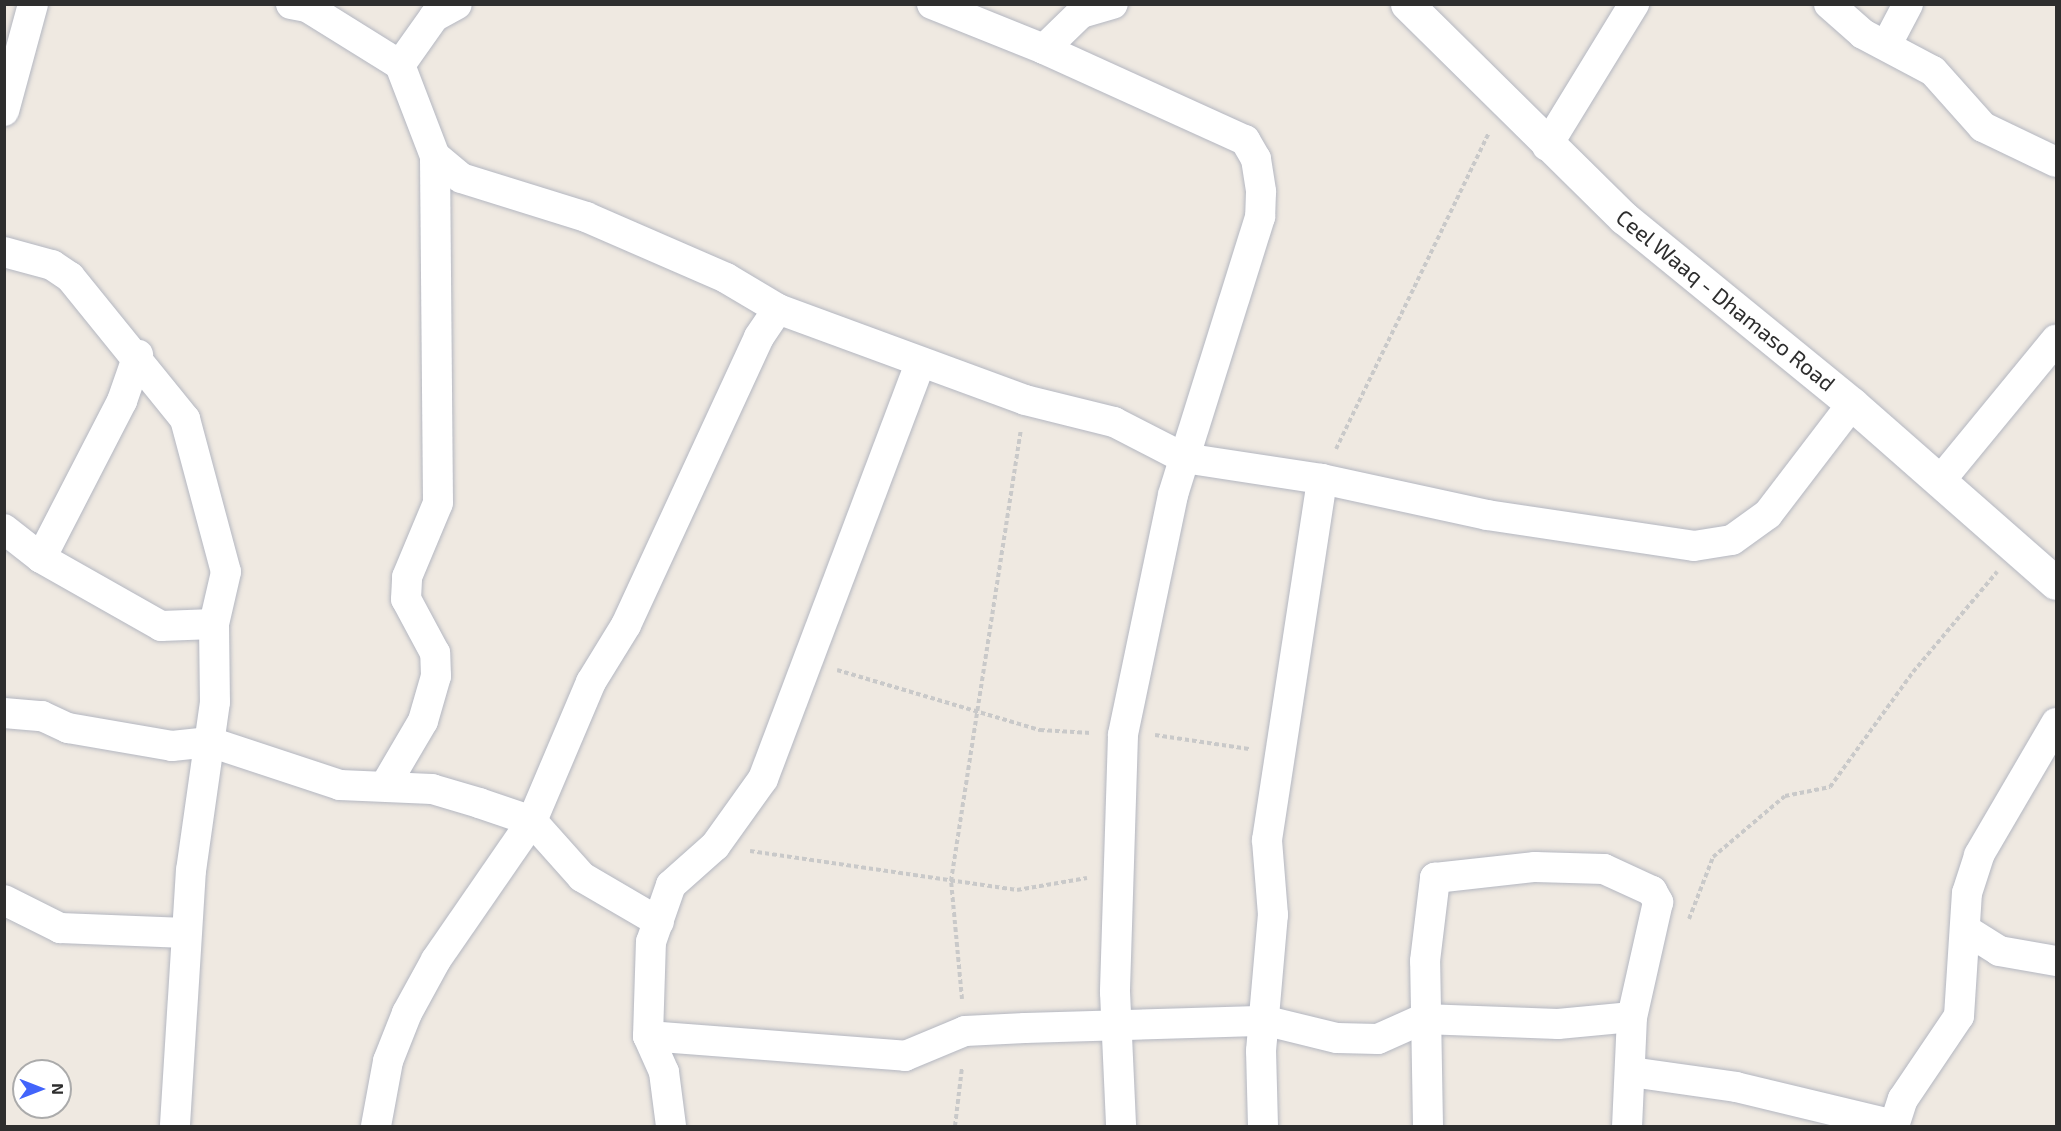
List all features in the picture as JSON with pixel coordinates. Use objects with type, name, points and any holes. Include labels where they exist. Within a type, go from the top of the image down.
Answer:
[{"type":"main road","name":"Ceel Waaq - Dhamaso Road","points":[[1407,4],[1504,98],[1547,146],[1623,218],[1852,404],[1940,481],[2014,551],[2056,583]]},
{"type":"street","points":[[4,111],[33,4]]},
{"type":"street","points":[[291,4],[307,7],[400,65],[435,156],[438,503],[407,577],[406,599],[435,653],[436,676],[423,721],[386,784]]},
{"type":"street","points":[[400,65],[434,17],[457,4]]},
{"type":"street","points":[[932,4],[1044,50],[1245,140],[1256,159],[1260,217],[1184,458],[1156,564],[1149,626],[1123,735],[1117,872],[1121,1126]]},
{"type":"street","points":[[1044,50],[1081,13],[1113,4]]},
{"type":"street","points":[[1547,146],[1634,4]]},
{"type":"street","points":[[1829,4],[1863,34],[1887,44],[1933,71],[1983,127],[2056,162]]},
{"type":"street","points":[[1887,44],[1908,4]]},
{"type":"street","points":[[435,156],[461,178],[586,217],[726,278],[778,309],[920,364],[1025,400],[1114,422],[1184,458],[1322,479],[1487,515],[1694,546],[1732,540],[1768,514],[1852,404]]},
{"type":"street","points":[[4,252],[52,265],[70,277],[138,355],[185,419],[226,573],[214,624],[210,742],[186,933],[175,1126]]},
{"type":"street","points":[[376,1126],[388,1061],[407,1013],[436,960],[532,821],[591,682],[626,625],[759,337],[778,309]]},
{"type":"street","points":[[1940,481],[2056,340]]},
{"type":"street","points":[[41,558],[122,401],[138,355]]},
{"type":"street","points":[[671,1126],[664,1072],[648,1036],[651,942],[671,885],[715,846],[763,779],[810,662],[920,364]]},
{"type":"street","points":[[1263,1126],[1261,1052],[1267,1021],[1273,915],[1267,840],[1276,754],[1322,479]]},
{"type":"street","points":[[4,529],[41,558],[161,626],[214,624]]},
{"type":"street","points":[[4,713],[42,716],[68,728],[172,746],[210,742],[340,785],[386,784],[432,789],[532,821],[582,877],[659,922]]},
{"type":"street","points":[[1631,1072],[1736,1087],[1894,1126],[1903,1099],[1959,1016],[1967,893],[1985,841],[2056,723]]},
{"type":"street","points":[[1428,1126],[1424,1019],[1427,918],[1435,878],[1499,868],[1604,869],[1652,891],[1658,902],[1632,1017],[1627,1126]]},
{"type":"street","points":[[4,900],[60,928],[186,933]]},
{"type":"street","points":[[1966,930],[1999,951],[2056,961]]},
{"type":"street","points":[[648,1036],[905,1056],[965,1031],[1267,1021],[1337,1038],[1378,1039],[1424,1019],[1558,1024],[1632,1017]]},
{"type":"path","points":[[1322,479],[1504,98]]},
{"type":"path","points":[[955,1126],[965,1031],[951,881],[1025,400]]},
{"type":"path","points":[[1654,923],[1682,936],[1713,856],[1785,796],[1830,787],[1913,672],[2014,551]]},
{"type":"path","points":[[810,662],[977,714],[1040,730],[1123,735],[1175,735],[1276,754]]},
{"type":"path","points":[[715,846],[1017,890],[1117,872]]}]
